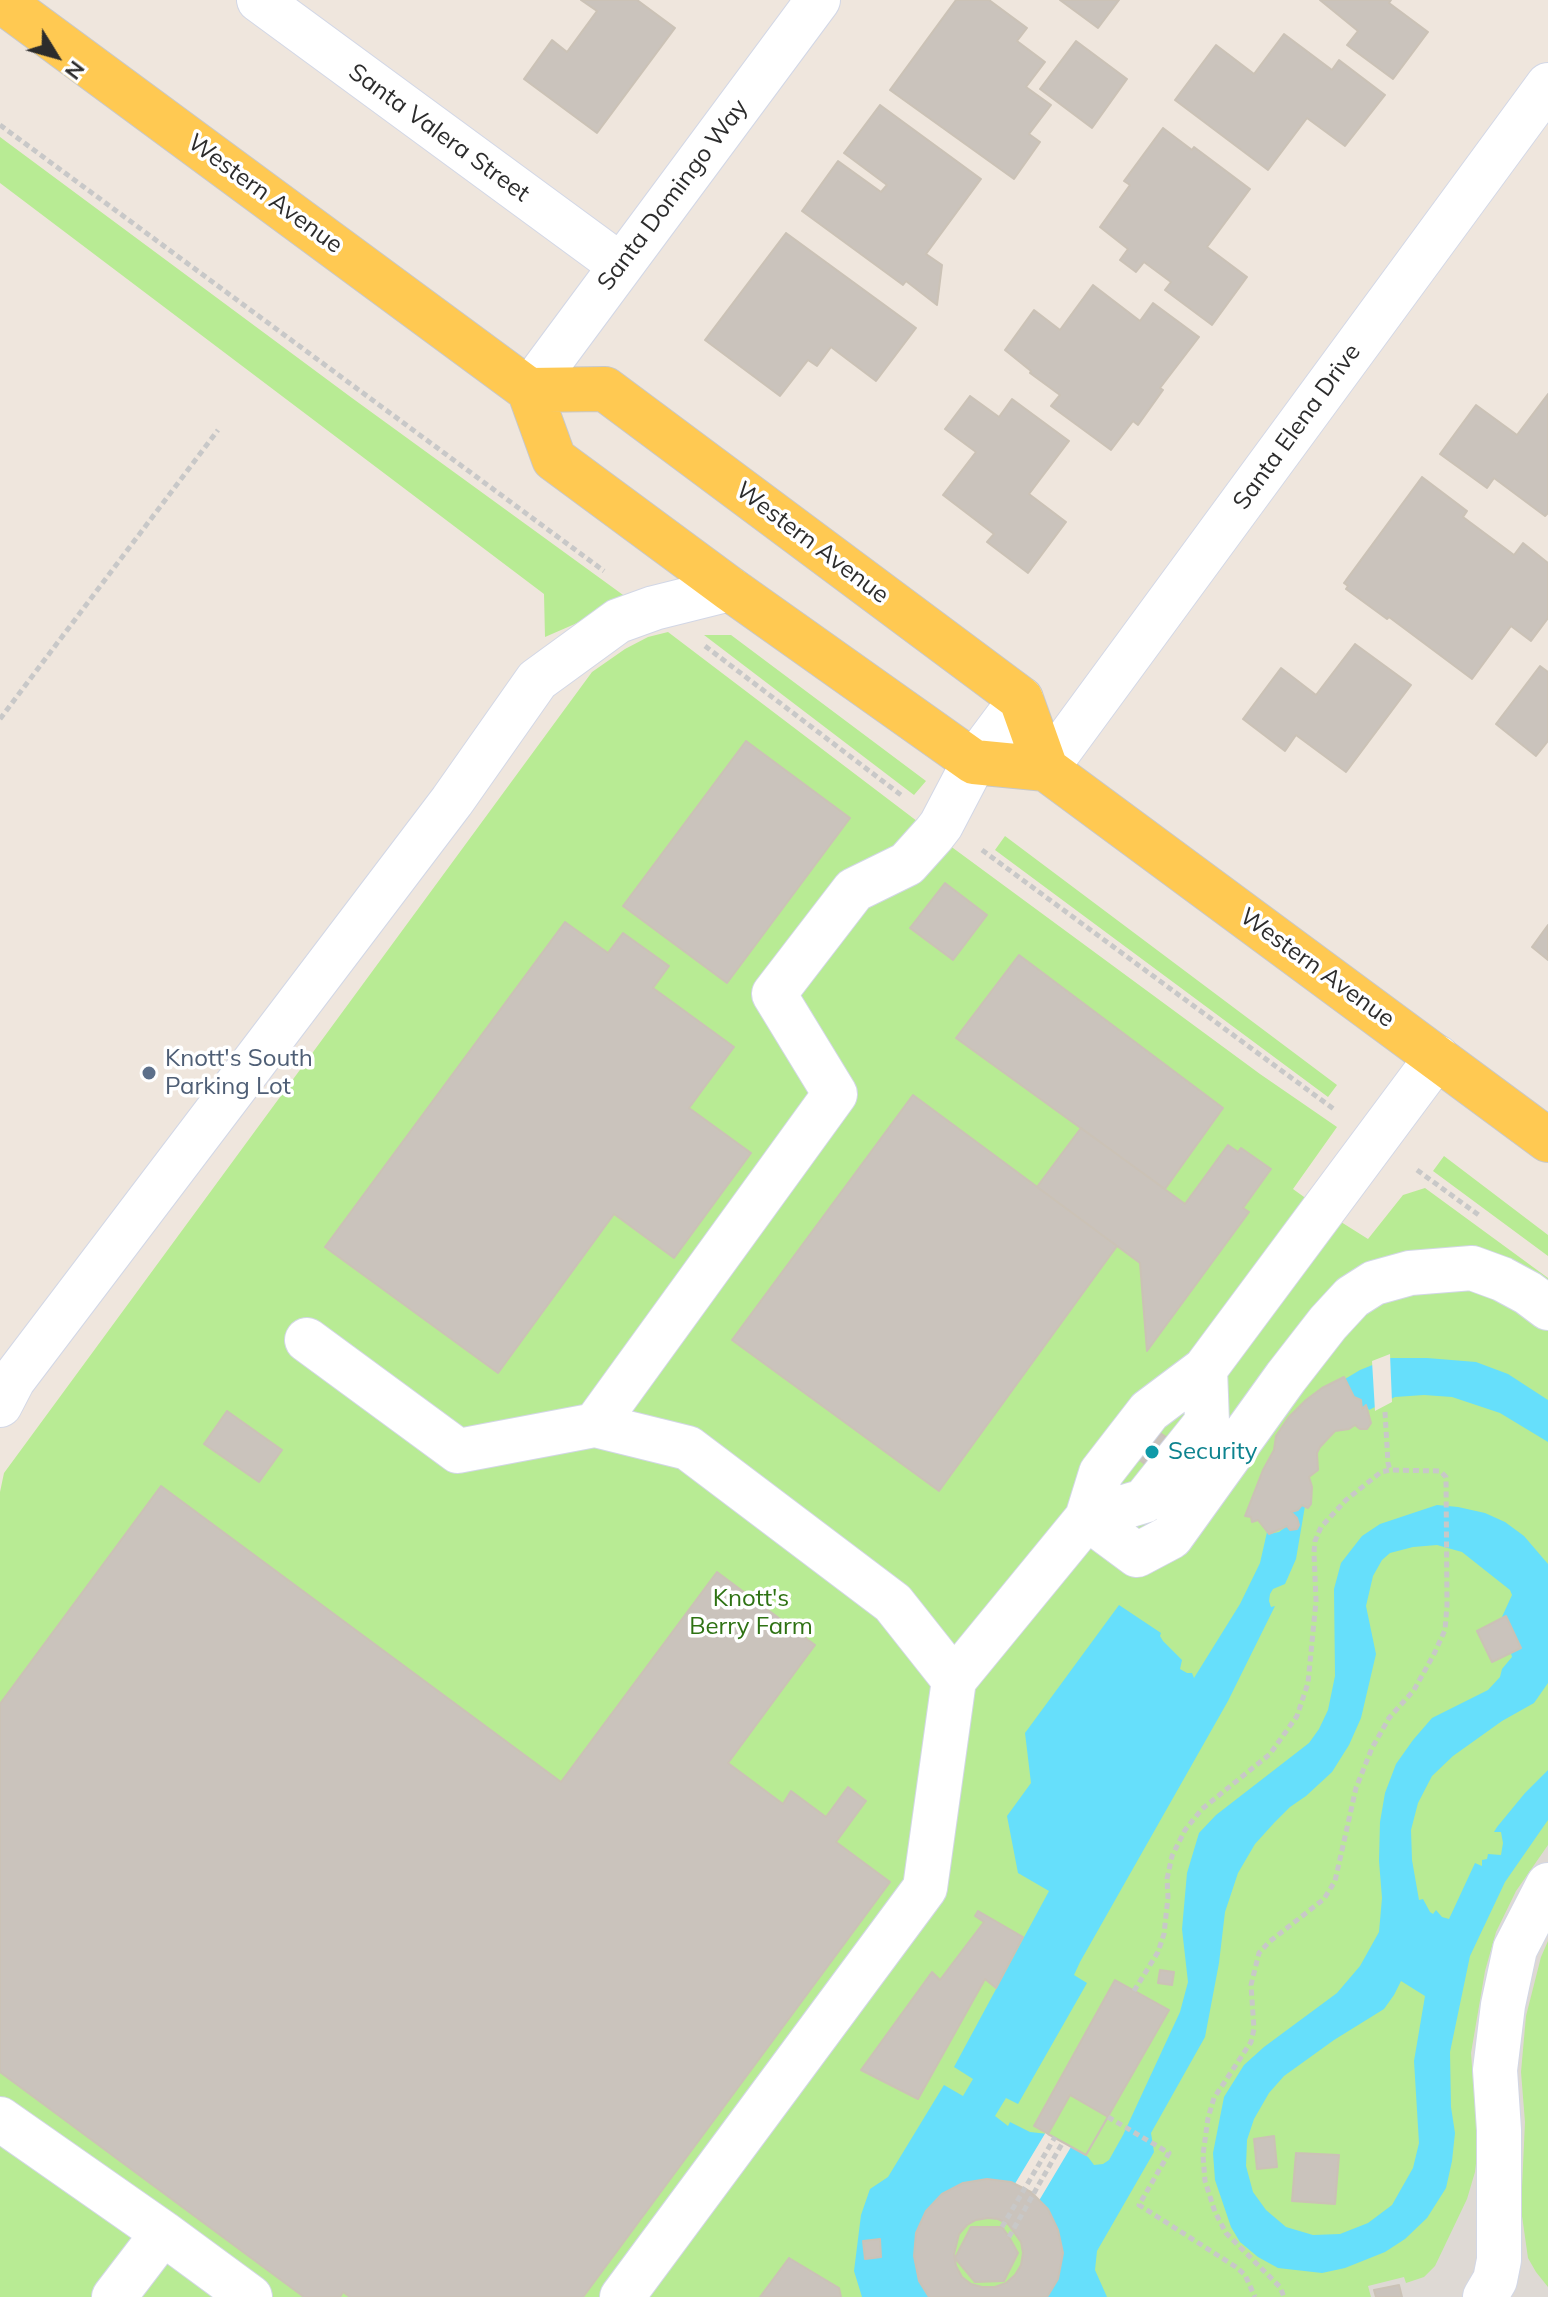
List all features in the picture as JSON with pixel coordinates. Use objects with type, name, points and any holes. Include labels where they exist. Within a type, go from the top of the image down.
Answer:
[{"type":"main road","name":"Western Avenue","points":[[0,0],[529,390],[605,389],[1021,699]]},
{"type":"main road","points":[[529,390],[554,459],[730,589],[974,762],[1046,769],[1021,699]]},
{"type":"main road","name":"Western Avenue","points":[[1046,769],[1548,1140]]},
{"type":"street","name":"Santa Valera Street","points":[[259,0],[620,265]]},
{"type":"street","name":"Santa Domingo Way","points":[[529,390],[818,0]]},
{"type":"street","name":"Santa Elena Drive","points":[[1046,769],[1548,85]]},
{"type":"street","points":[[0,1405],[13,1380],[452,801],[537,680],[618,621],[654,608],[730,589]]},
{"type":"street","points":[[595,1425],[835,1094],[774,994],[854,890],[907,864],[941,825],[974,762],[1021,699]]},
{"type":"street","points":[[622,2297],[925,1888],[954,1680],[1087,1518],[1101,1473],[1149,1411],[1205,1369],[1437,1057]]},
{"type":"street","points":[[1087,1518],[1137,1555],[1171,1537],[1328,1323],[1352,1297],[1374,1283],[1410,1273],[1472,1268],[1502,1279],[1548,1308]]},
{"type":"street","points":[[307,1340],[458,1451],[595,1425],[688,1448],[893,1603],[954,1680]]},
{"type":"street","points":[[1485,2297],[1495,2280],[1499,2260],[1499,2130],[1495,2070],[1503,2005],[1515,1949],[1548,1885]]},
{"type":"street","points":[[0,2119],[250,2297]]},
{"type":"street","points":[[114,2297],[163,2233]]},
{"type":"path","points":[[0,125],[654,608],[941,825],[990,856],[1486,1221]]},
{"type":"path","points":[[0,719],[218,430]]},
{"type":"path","points":[[1385,1412],[1390,1470]]},
{"type":"path","points":[[1134,1991],[1158,1952],[1164,1934],[1168,1906],[1167,1879],[1172,1856],[1185,1830],[1202,1809],[1270,1754],[1297,1716],[1310,1670],[1316,1601],[1314,1552],[1321,1527],[1346,1500],[1381,1472],[1440,1471],[1446,1477],[1445,1630],[1414,1690],[1389,1718],[1372,1748],[1356,1788],[1335,1881],[1324,1899],[1259,1953],[1251,1985],[1254,2029],[1251,2042],[1214,2098],[1208,2118],[1203,2155],[1205,2181],[1215,2212],[1226,2233],[1280,2287],[1284,2297]]},
{"type":"path","points":[[1108,2117],[1169,2153],[1139,2205],[1236,2267],[1245,2275],[1255,2297]]},
{"type":"path","points":[[1002,2227],[1055,2137]]},
{"type":"path","points":[[1009,2237],[1063,2142]]},
{"type":"green space","points":[[0,137],[630,600],[545,637],[544,594],[0,183]]},
{"type":"green space","name":"Knott's Berry Farm","points":[[668,632],[934,834],[1260,1074],[1337,1127],[1293,1189],[1368,1239],[1403,1195],[1425,1188],[1548,1278],[1548,2297],[0,2297],[0,1492],[4,1473],[592,672],[625,649],[648,637]]},
{"type":"green space","points":[[704,635],[731,635],[926,781],[914,795]]},
{"type":"green space","points":[[1005,836],[1337,1085],[1328,1097],[995,850]]},
{"type":"green space","points":[[1444,1156],[1548,1235],[1548,1256],[1433,1171]]},
{"type":"shaded area","points":[[1548,1845],[1548,1941],[1526,2016],[1521,2072],[1525,2122],[1521,2209],[1528,2258],[1548,2287],[1548,2297],[1402,2297],[1398,2285],[1374,2290],[1376,2297],[1371,2297],[1368,2286],[1404,2277],[1406,2283],[1424,2277],[1435,2266],[1467,2199],[1478,2147],[1471,2053],[1485,1971],[1496,1932],[1516,1891]]},
{"type":"water","points":[[1390,1358],[1476,1362],[1508,1374],[1548,1400],[1548,1442],[1500,1413],[1452,1397],[1395,1397],[1369,1410],[1366,1405],[1362,1409],[1361,1400],[1354,1397],[1345,1379]]},
{"type":"water","points":[[1437,1505],[1458,1507],[1485,1513],[1505,1522],[1524,1536],[1548,1564],[1548,1683],[1534,1703],[1502,1721],[1453,1756],[1432,1776],[1418,1803],[1411,1830],[1412,1860],[1419,1900],[1423,1899],[1433,1914],[1436,1910],[1449,1919],[1475,1863],[1482,1866],[1482,1860],[1487,1859],[1488,1854],[1501,1855],[1501,1832],[1494,1832],[1497,1827],[1548,1770],[1548,1820],[1505,1882],[1470,1956],[1450,2052],[1455,2133],[1446,2188],[1427,2218],[1405,2239],[1385,2252],[1345,2268],[1322,2273],[1278,2268],[1240,2242],[1231,2227],[1215,2180],[1213,2153],[1224,2097],[1244,2065],[1337,1993],[1360,1966],[1379,1932],[1382,1898],[1380,1822],[1385,1793],[1396,1764],[1432,1718],[1488,1690],[1512,1657],[1501,1619],[1512,1595],[1510,1590],[1462,1552],[1437,1545],[1390,1553],[1382,1560],[1373,1576],[1366,1606],[1376,1654],[1361,1718],[1349,1745],[1332,1772],[1290,1807],[1255,1844],[1238,1873],[1225,1912],[1205,2037],[1151,2133],[1154,2152],[1097,2251],[1095,2270],[1107,2297],[1047,2297],[1058,2279],[1063,2253],[1058,2230],[1048,2209],[1031,2192],[1011,2182],[987,2179],[963,2183],[943,2194],[926,2211],[916,2233],[914,2256],[919,2281],[929,2297],[862,2297],[854,2271],[861,2215],[870,2189],[888,2177],[944,2085],[963,2096],[973,2079],[954,2067],[1049,1891],[1018,1873],[1007,1816],[1031,1783],[1025,1733],[1119,1605],[1161,1633],[1163,1641],[1182,1660],[1180,1669],[1192,1673],[1194,1678],[1240,1604],[1260,1563],[1267,1532],[1279,1532],[1287,1526],[1290,1530],[1297,1529],[1297,1518],[1291,1512],[1305,1506],[1296,1559],[1285,1584],[1273,1589],[1270,1594],[1271,1607],[1275,1606],[1228,1701],[1080,1962],[1074,1975],[1087,1983],[1018,2104],[1006,2098],[995,2116],[1008,2126],[1010,2122],[1030,2132],[1048,2134],[1088,2157],[1094,2165],[1109,2160],[1180,2012],[1188,1982],[1182,1929],[1187,1873],[1199,1833],[1216,1815],[1309,1743],[1328,1710],[1335,1676],[1334,1589],[1341,1563],[1362,1536],[1380,1524]],"holes":[[[1401,1981],[1425,1996],[1414,2061],[1419,2143],[1413,2168],[1392,2205],[1368,2223],[1340,2234],[1313,2235],[1286,2227],[1266,2210],[1253,2192],[1246,2166],[1247,2140],[1254,2119],[1269,2093],[1284,2076],[1384,2009]]]},
{"type":"pier","points":[[1390,1354],[1392,1402],[1375,1411],[1372,1361]]},
{"type":"pier","points":[[1046,2132],[1071,2147],[1037,2204],[1013,2187]]},
{"type":"building","points":[[581,0],[637,0],[675,28],[597,133],[524,79],[552,40],[567,52],[597,11]]},
{"type":"building","points":[[956,0],[989,0],[1027,28],[1017,41],[1045,62],[1026,87],[1051,105],[1029,134],[1040,142],[1014,179],[890,90]]},
{"type":"building","points":[[1060,0],[1119,0],[1098,28]]},
{"type":"building","points":[[1320,0],[1391,0],[1389,3],[1428,32],[1393,79],[1347,45],[1358,31]]},
{"type":"building","points":[[1284,34],[1332,70],[1339,60],[1385,95],[1345,146],[1307,118],[1268,170],[1175,100],[1216,45],[1254,74]]},
{"type":"building","points":[[1076,41],[1127,79],[1092,128],[1040,89]]},
{"type":"building","points":[[880,105],[981,179],[926,254],[942,265],[937,305],[906,281],[903,285],[802,211],[838,161],[881,192],[887,185],[844,153]]},
{"type":"building","points":[[1163,128],[1250,189],[1207,247],[1247,277],[1212,325],[1165,290],[1171,282],[1144,262],[1136,272],[1120,260],[1128,249],[1100,227],[1130,185],[1124,181]]},
{"type":"building","points":[[786,233],[916,328],[876,381],[831,347],[817,366],[808,360],[780,396],[705,340]]},
{"type":"building","points":[[1093,285],[1140,321],[1153,303],[1199,337],[1160,388],[1163,390],[1138,425],[1133,421],[1111,450],[1051,406],[1060,395],[1005,350],[1034,310],[1060,330]]},
{"type":"building","points":[[1548,394],[1548,513],[1545,516],[1494,478],[1487,488],[1440,454],[1476,405],[1517,435]]},
{"type":"building","points":[[970,396],[999,417],[1012,399],[1069,441],[1029,494],[1066,522],[1028,573],[987,542],[994,534],[943,495],[976,452],[945,429]]},
{"type":"building","points":[[1422,477],[1467,511],[1463,517],[1514,555],[1523,543],[1548,563],[1548,618],[1531,641],[1511,626],[1472,679],[1346,589],[1348,586],[1344,583]]},
{"type":"building","points":[[1355,644],[1411,685],[1346,772],[1296,735],[1285,751],[1243,719],[1281,668],[1316,695]]},
{"type":"building","points":[[1540,666],[1548,672],[1548,741],[1536,756],[1496,724]]},
{"type":"building","points":[[746,741],[850,818],[727,983],[623,906]]},
{"type":"building","points":[[945,883],[987,915],[953,960],[910,928]]},
{"type":"building","points":[[565,922],[608,953],[623,933],[669,966],[653,988],[734,1047],[689,1108],[751,1153],[674,1258],[614,1214],[498,1373],[325,1247]]},
{"type":"building","points":[[1548,925],[1548,960],[1532,947]]},
{"type":"building","points":[[1019,955],[1223,1108],[1165,1189],[956,1038]]},
{"type":"building","points":[[913,1095],[1117,1246],[939,1491],[732,1340]]},
{"type":"building","points":[[1081,1128],[1185,1204],[1228,1145],[1238,1152],[1241,1148],[1271,1169],[1243,1208],[1249,1212],[1147,1351],[1140,1263],[1037,1187]]},
{"type":"building","points":[[1344,1377],[1354,1397],[1361,1400],[1362,1409],[1366,1405],[1371,1423],[1367,1429],[1355,1425],[1335,1431],[1320,1447],[1317,1453],[1318,1470],[1309,1477],[1311,1504],[1308,1508],[1302,1505],[1291,1512],[1297,1518],[1297,1529],[1290,1530],[1287,1526],[1269,1534],[1258,1520],[1252,1522],[1251,1517],[1245,1516],[1274,1450],[1276,1436],[1306,1400]]},
{"type":"building","points":[[227,1411],[282,1450],[259,1482],[204,1444]]},
{"type":"building","name":"Security","points":[[1160,1433],[1166,1437],[1167,1445],[1150,1468],[1137,1458],[1154,1434]]},
{"type":"building","points":[[161,1486],[561,1782],[717,1572],[815,1645],[728,1763],[783,1804],[791,1791],[826,1817],[848,1787],[866,1801],[836,1842],[890,1882],[583,2297],[350,2297],[343,2292],[340,2297],[304,2297],[0,2072],[0,1704]]},
{"type":"building","points":[[1506,1616],[1521,1648],[1492,1662],[1477,1631]]},
{"type":"building","points":[[978,1911],[1023,1937],[996,1988],[985,1979],[918,2099],[861,2070],[932,1972],[940,1980],[984,1922],[975,1916]]},
{"type":"building","points":[[1160,1970],[1174,1972],[1172,1985],[1158,1983]]},
{"type":"building","points":[[1115,1980],[1169,2010],[1086,2155],[1034,2126]]},
{"type":"building","points":[[1070,2095],[1108,2117],[1086,2155],[1048,2134]]},
{"type":"building","points":[[1274,2136],[1277,2167],[1257,2169],[1254,2139]]},
{"type":"building","points":[[1296,2153],[1339,2155],[1335,2204],[1292,2201]]},
{"type":"building","points":[[987,2179],[1011,2182],[1031,2192],[1048,2209],[1058,2230],[1063,2253],[1058,2279],[1047,2297],[929,2297],[919,2281],[914,2256],[916,2233],[926,2211],[942,2194],[963,2183]],"holes":[[[998,2219],[1008,2224],[1021,2242],[1021,2265],[1006,2283],[995,2287],[971,2284],[962,2277],[956,2266],[954,2254],[959,2234],[976,2220]]]},
{"type":"building","points":[[971,2227],[1002,2227],[1009,2237],[1018,2253],[1004,2281],[975,2282],[955,2258]]},
{"type":"building","points":[[880,2239],[881,2257],[865,2259],[863,2241]]},
{"type":"building","points":[[789,2258],[839,2288],[841,2297],[760,2297]]},
{"type":"building","points":[[1399,2285],[1402,2297],[1376,2297],[1374,2290]]},
{"type":"place","name":"Knott's South Parking Lot","points":[[149,1073]]},
{"type":"place","name":"Security","points":[[1152,1452]]}]
